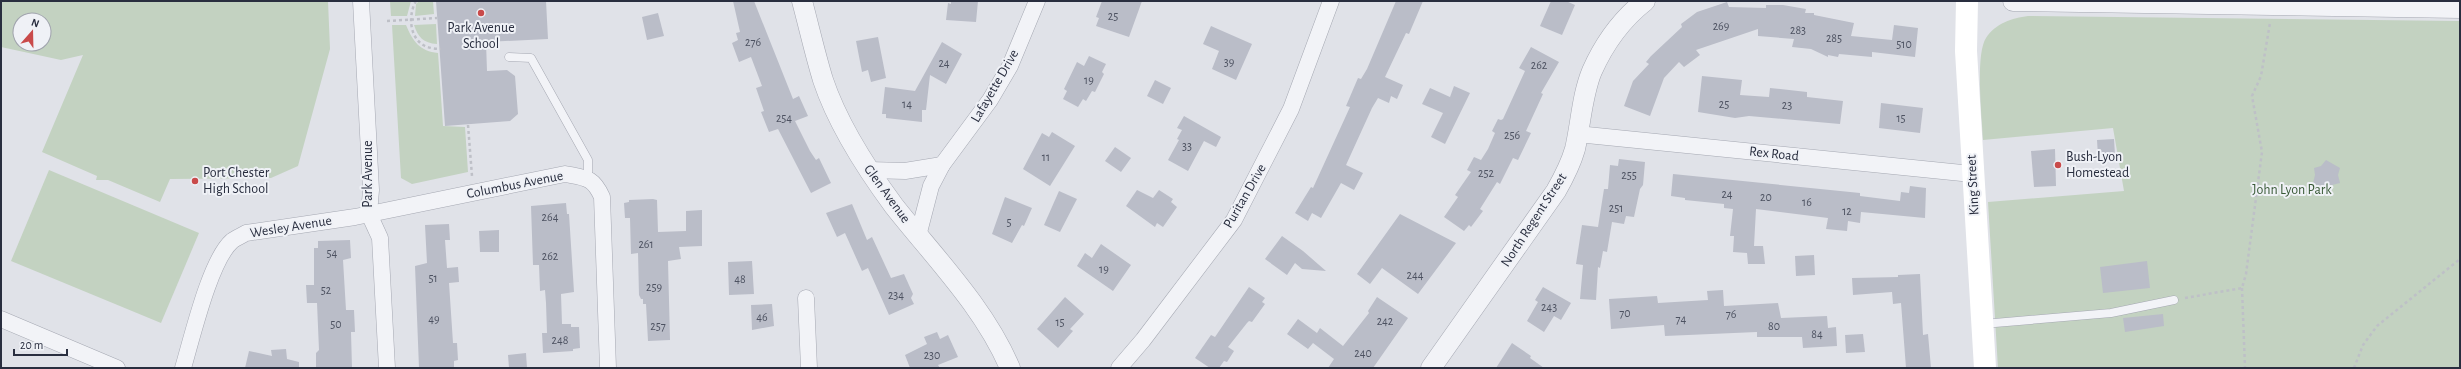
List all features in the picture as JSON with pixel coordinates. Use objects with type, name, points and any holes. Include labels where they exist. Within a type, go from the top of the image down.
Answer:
[{"type":"main road","name":"King Street","points":[[1967,1],[1966,51],[1972,174],[1985,368]]},
{"type":"street","name":"Park Avenue","points":[[361,1],[371,190],[369,214],[380,238],[387,368]]},
{"type":"street","name":"Glen Avenue","points":[[802,1],[824,81],[838,116],[869,170],[918,236],[966,295],[988,328],[1010,368]]},
{"type":"street","name":"Lafayette Drive","points":[[918,236],[927,196],[942,165],[974,124],[1007,71],[1026,30],[1037,1]]},
{"type":"street","name":"Puritan Drive","points":[[1119,368],[1147,335],[1234,220],[1291,109],[1331,1]]},
{"type":"street","name":"North Regent Street","points":[[1431,368],[1556,190],[1567,171],[1592,72],[1621,24],[1645,1]]},
{"type":"street","points":[[2013,1],[2460,8]]},
{"type":"street","name":"Rex Road","points":[[1577,134],[1972,174]]},
{"type":"street","points":[[869,170],[905,171],[942,165]]},
{"type":"street","name":"Columbus Avenue","points":[[369,214],[565,174],[588,178]]},
{"type":"street","points":[[588,178],[597,186],[602,197],[608,368]]},
{"type":"street","name":"Wesley Avenue","points":[[183,368],[213,272],[222,254],[232,242],[246,233],[369,214]]},
{"type":"street","points":[[806,298],[810,368]]},
{"type":"street","points":[[1,319],[117,368]]},
{"type":"lane","points":[[509,57],[531,58],[588,160],[588,178]]},
{"type":"lane","points":[[1983,324],[2111,313],[2174,300]]},
{"type":"path","points":[[416,1],[411,20],[417,40],[426,46],[441,50]]},
{"type":"path","points":[[2245,368],[2242,288],[2246,274],[2262,152],[2252,96],[2261,76],[2260,4]]},
{"type":"path","points":[[387,21],[437,18]]},
{"type":"path","points":[[468,125],[472,177]]},
{"type":"path","points":[[2354,368],[2363,346],[2377,326],[2460,259]]},
{"type":"path","points":[[2174,300],[2242,288]]},
{"type":"green space","points":[[1,1],[328,1],[330,49],[298,166],[271,178],[170,179],[160,202],[108,180],[96,180],[97,176],[42,152],[83,55],[61,60],[24,52],[52,52],[52,12],[12,12],[12,49],[1,47]]},
{"type":"green space","points":[[390,1],[411,1],[407,16],[391,16]]},
{"type":"green space","points":[[419,1],[433,1],[434,14],[415,16],[416,4]]},
{"type":"green space","name":"John Lyon Park","points":[[2028,16],[2460,21],[2460,368],[1998,368],[1988,202],[2124,191],[2113,128],[1983,140],[1980,72],[1983,46],[1986,38],[1999,25],[2016,18]]},
{"type":"green space","points":[[436,24],[437,44],[422,39],[417,33],[414,25]]},
{"type":"green space","points":[[392,25],[406,25],[414,41],[418,45],[426,50],[438,53],[443,126],[465,127],[468,172],[412,184],[401,178]]},
{"type":"green space","points":[[49,170],[199,233],[161,323],[11,261]]},
{"type":"building","points":[[436,1],[546,1],[548,39],[486,42],[487,71],[507,70],[515,76],[518,114],[510,121],[445,126]]},
{"type":"building","points":[[733,1],[754,1],[793,99],[799,96],[808,116],[795,121],[810,151],[816,160],[819,158],[831,183],[811,193],[778,129],[769,132],[761,112],[764,111],[756,88],[762,86],[751,57],[739,62],[732,43],[738,40],[736,33],[740,32]]},
{"type":"building","points":[[951,1],[978,1],[976,22],[946,20],[948,3],[951,4]]},
{"type":"building","points":[[1102,1],[1142,1],[1129,37],[1096,26],[1099,18],[1096,17]]},
{"type":"building","points":[[1396,1],[1423,1],[1409,34],[1406,33],[1385,77],[1403,85],[1397,99],[1391,96],[1389,103],[1378,98],[1372,108],[1346,165],[1363,173],[1354,190],[1341,183],[1321,218],[1312,213],[1308,221],[1295,213],[1311,187],[1313,188],[1350,107],[1346,106],[1358,78],[1361,79],[1367,69]]},
{"type":"building","points":[[1551,1],[1566,1],[1575,5],[1562,35],[1540,26]]},
{"type":"building","points":[[1727,2],[1729,7],[1766,8],[1766,5],[1783,5],[1806,9],[1805,13],[1814,13],[1814,15],[1854,23],[1851,36],[1892,40],[1894,25],[1918,28],[1915,57],[1872,52],[1872,57],[1839,54],[1838,57],[1828,55],[1828,57],[1811,49],[1792,47],[1794,39],[1758,36],[1758,29],[1696,50],[1700,55],[1684,67],[1679,62],[1664,78],[1650,116],[1624,106],[1633,81],[1649,64],[1646,62],[1682,27],[1681,24],[1697,12]]},
{"type":"building","points":[[658,13],[664,36],[647,40],[642,17]]},
{"type":"building","points":[[1211,26],[1252,44],[1236,80],[1212,69],[1219,51],[1203,44]]},
{"type":"building","points":[[878,37],[886,78],[871,82],[868,70],[862,72],[856,41]]},
{"type":"building","points":[[942,42],[962,54],[946,84],[930,75],[926,110],[922,110],[922,122],[886,118],[886,114],[882,114],[885,87],[915,91]]},
{"type":"building","points":[[1531,47],[1559,62],[1541,93],[1543,94],[1526,131],[1531,133],[1518,160],[1513,158],[1500,184],[1497,182],[1480,209],[1483,211],[1471,227],[1469,225],[1464,231],[1444,217],[1458,197],[1455,195],[1471,172],[1467,170],[1474,157],[1481,160],[1488,149],[1495,133],[1492,131],[1498,119],[1503,119],[1525,71],[1519,68]]},
{"type":"building","points":[[1089,56],[1106,64],[1102,72],[1104,74],[1095,92],[1092,91],[1086,101],[1083,99],[1078,107],[1063,99],[1067,91],[1064,89],[1077,62],[1084,66]]},
{"type":"building","points":[[1702,76],[1742,80],[1740,95],[1769,97],[1770,88],[1807,92],[1807,97],[1843,101],[1840,124],[1749,116],[1735,118],[1698,112]]},
{"type":"building","points":[[1155,80],[1171,88],[1163,104],[1147,96]]},
{"type":"building","points":[[1454,86],[1470,93],[1445,144],[1431,137],[1443,113],[1422,104],[1430,88],[1450,97]]},
{"type":"building","points":[[1881,103],[1923,108],[1920,133],[1879,128]]},
{"type":"building","points":[[1184,116],[1221,137],[1216,147],[1204,141],[1188,171],[1168,160],[1179,140],[1177,139],[1182,130],[1177,128]]},
{"type":"building","points":[[1052,132],[1075,146],[1050,186],[1023,169],[1042,133],[1049,137]]},
{"type":"building","points":[[2114,139],[2115,155],[2098,156],[2097,140]]},
{"type":"building","points":[[1115,147],[1131,158],[1121,172],[1105,161]]},
{"type":"building","points":[[2055,149],[2056,186],[2034,187],[2031,151]]},
{"type":"building","points":[[1619,159],[1645,162],[1643,185],[1640,189],[1634,217],[1626,216],[1624,224],[1612,222],[1607,252],[1603,251],[1600,268],[1598,267],[1596,300],[1580,299],[1583,265],[1576,264],[1582,225],[1598,227],[1604,189],[1608,189],[1610,165],[1618,166]]},
{"type":"building","points":[[2326,160],[2340,168],[2338,175],[2340,183],[2332,185],[2326,190],[2313,183],[2315,175],[2314,168],[2321,166]]},
{"type":"building","points":[[1673,174],[1860,193],[1860,196],[1900,201],[1901,192],[1909,193],[1910,186],[1926,188],[1925,218],[1861,212],[1860,223],[1848,221],[1847,231],[1826,229],[1828,218],[1756,209],[1754,246],[1763,246],[1765,264],[1748,264],[1747,253],[1733,252],[1734,236],[1730,236],[1733,209],[1724,208],[1724,204],[1685,200],[1685,198],[1671,196]]},
{"type":"building","points":[[1137,190],[1153,198],[1159,190],[1173,199],[1171,202],[1177,207],[1163,227],[1157,223],[1155,227],[1126,206]]},
{"type":"building","points":[[1059,191],[1077,199],[1060,232],[1044,225]]},
{"type":"building","points":[[1005,197],[1032,208],[1024,226],[1022,225],[1012,243],[992,234]]},
{"type":"building","points":[[629,200],[657,200],[658,232],[686,231],[686,211],[702,210],[702,246],[679,247],[681,259],[668,261],[670,340],[648,341],[646,304],[643,304],[643,299],[641,299],[639,295],[638,253],[631,254],[630,218],[625,218],[624,203],[629,202]]},
{"type":"building","points":[[566,203],[567,214],[569,214],[574,292],[561,294],[562,324],[571,324],[571,327],[579,327],[580,348],[573,349],[573,351],[543,353],[542,333],[547,333],[545,290],[540,291],[539,265],[533,265],[531,206]]},
{"type":"building","points":[[852,204],[867,240],[872,237],[891,278],[904,274],[913,294],[911,298],[914,304],[889,315],[868,268],[862,271],[845,233],[837,237],[826,213]]},
{"type":"building","points":[[1400,214],[1456,243],[1418,294],[1382,268],[1370,284],[1357,274]]},
{"type":"building","points":[[449,224],[450,240],[445,240],[447,268],[458,267],[459,282],[449,283],[453,343],[457,343],[458,360],[454,361],[454,368],[419,368],[415,266],[427,263],[425,225]]},
{"type":"building","points":[[499,230],[499,252],[480,252],[479,231]]},
{"type":"building","points":[[1282,236],[1303,251],[1326,271],[1302,269],[1295,263],[1287,275],[1265,259]]},
{"type":"building","points":[[350,240],[351,258],[343,260],[346,310],[354,310],[355,332],[351,332],[352,368],[316,368],[316,353],[319,350],[317,303],[307,303],[306,285],[314,285],[314,248],[318,248],[318,241]]},
{"type":"building","points":[[1101,244],[1131,265],[1113,291],[1077,266],[1085,253],[1092,258]]},
{"type":"building","points":[[1814,255],[1815,275],[1796,276],[1795,256]]},
{"type":"building","points":[[752,261],[754,294],[729,295],[728,262]]},
{"type":"building","points":[[2147,261],[2150,288],[2103,293],[2100,267]]},
{"type":"building","points":[[1920,274],[1923,335],[1928,334],[1931,368],[1906,368],[1901,303],[1893,304],[1892,292],[1853,295],[1852,278],[1898,277],[1898,275]]},
{"type":"building","points":[[1249,287],[1265,298],[1262,302],[1265,304],[1252,322],[1249,321],[1247,323],[1228,347],[1234,351],[1227,362],[1224,361],[1219,368],[1210,368],[1195,358],[1211,335],[1215,337]]},
{"type":"building","points":[[1543,287],[1571,303],[1561,320],[1554,316],[1544,332],[1527,321],[1538,302],[1535,300]]},
{"type":"building","points":[[1723,290],[1724,306],[1778,303],[1781,318],[1827,316],[1828,328],[1836,327],[1837,346],[1803,348],[1802,337],[1757,337],[1757,332],[1665,336],[1664,325],[1611,329],[1609,299],[1657,296],[1658,303],[1708,300],[1707,291]]},
{"type":"building","points":[[1065,297],[1084,314],[1070,329],[1073,331],[1058,348],[1037,329]]},
{"type":"building","points":[[1377,297],[1408,318],[1373,368],[1328,368],[1334,359],[1313,343],[1308,349],[1287,334],[1298,319],[1317,333],[1320,328],[1343,346],[1369,313],[1368,311]]},
{"type":"building","points":[[772,304],[774,326],[752,330],[751,305]]},
{"type":"building","points":[[2163,314],[2164,326],[2125,332],[2123,318]]},
{"type":"building","points":[[937,332],[940,339],[948,335],[958,357],[938,365],[940,368],[910,368],[905,355],[927,344],[924,337]]},
{"type":"building","points":[[1863,334],[1865,352],[1846,353],[1845,335]]},
{"type":"building","points":[[1512,343],[1531,356],[1530,358],[1544,368],[1496,368]]},
{"type":"building","points":[[286,349],[287,359],[299,362],[299,368],[245,368],[249,351],[272,356],[271,350]]},
{"type":"building","points":[[526,353],[527,368],[509,368],[508,355]]},
{"type":"place","name":"Park Avenue School","points":[[481,13]]},
{"type":"place","name":"Bush-Lyon Homestead","points":[[2058,165]]},
{"type":"place","name":"Port Chester High School","points":[[195,181]]}]
